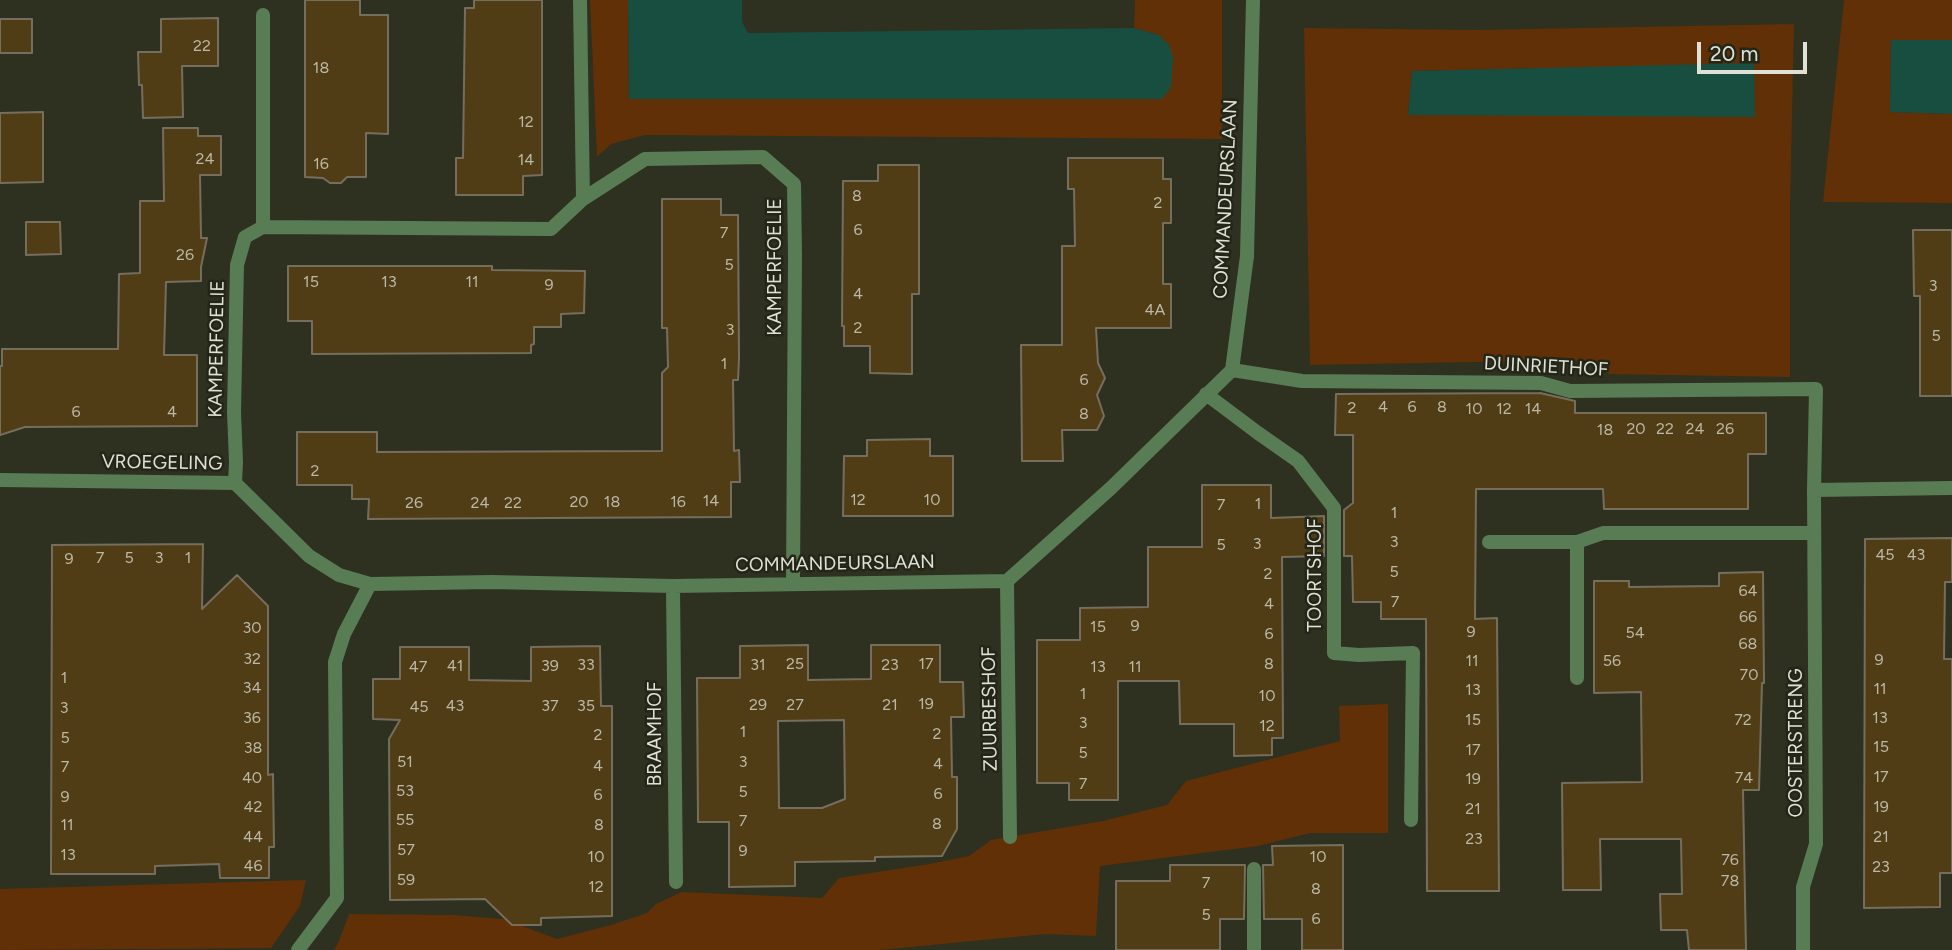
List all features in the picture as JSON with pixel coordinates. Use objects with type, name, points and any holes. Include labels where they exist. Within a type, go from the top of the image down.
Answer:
[{"type":"street","points":[[579,0],[583,199]]},
{"type":"street","name":"COMMANDEURSLAAN","points":[[1233,370],[1247,256],[1253,0]]},
{"type":"street","points":[[263,15],[263,228]]},
{"type":"street","name":"KAMPERFOELIE","points":[[235,483],[237,265],[245,237],[263,228],[551,229],[583,199],[645,159],[762,157],[794,184],[796,255],[793,583]]},
{"type":"street","points":[[1007,581],[1111,488],[1233,370]]},
{"type":"street","name":"DUINRIETHOF","points":[[1233,370],[1302,381],[1541,383],[1570,390],[1816,389]]},
{"type":"street","name":"OOSTERSTRENG","points":[[1803,950],[1802,887],[1816,845],[1816,389]]},
{"type":"street","name":"TOORTSHOF","points":[[1206,394],[1298,461],[1334,508],[1334,653],[1413,653],[1411,820]]},
{"type":"street","name":"VROEGELING","points":[[0,480],[235,483],[309,556],[339,575],[370,584]]},
{"type":"street","points":[[1814,490],[1952,488]]},
{"type":"street","points":[[1489,542],[1577,542],[1603,533],[1814,533]]},
{"type":"street","points":[[1577,542],[1577,678]]},
{"type":"street","name":"COMMANDEURSLAAN","points":[[370,584],[492,582],[673,586],[1007,581]]},
{"type":"street","name":"ZUURBESHOF","points":[[1007,581],[1010,837]]},
{"type":"street","points":[[299,950],[337,898],[335,662],[344,634],[370,584]]},
{"type":"street","name":"BRAAMHOF","points":[[673,586],[676,882]]},
{"type":"street","points":[[1254,869],[1254,950]]},
{"type":"shaded area","points":[[590,0],[628,0],[629,99],[1162,99],[1159,35],[1134,28],[1135,0],[1222,0],[1222,139],[645,135],[611,144],[597,157]]},
{"type":"shaded area","points":[[1844,0],[1952,0],[1952,40],[1891,41],[1890,112],[1952,114],[1952,203],[1823,202]]},
{"type":"shaded area","points":[[1794,24],[1790,377],[1609,374],[1587,360],[1310,365],[1304,28],[1477,30]],"holes":[[[1754,64],[1408,115],[1412,71]]]},
{"type":"shaded area","points":[[1388,704],[1388,833],[1310,833],[1258,846],[1100,866],[1096,936],[1045,934],[880,950],[334,950],[349,914],[453,915],[503,919],[557,939],[647,913],[656,904],[682,892],[822,898],[839,878],[969,856],[991,840],[1103,821],[1167,805],[1186,781],[1340,741],[1339,706]]},
{"type":"shaded area","points":[[306,880],[300,906],[271,948],[0,950],[0,889]]},
{"type":"water","points":[[628,0],[742,0],[742,22],[748,33],[1134,28],[1159,35],[1169,45],[1173,57],[1171,87],[1162,99],[629,99]]},
{"type":"water","points":[[1891,40],[1952,40],[1952,114],[1890,112]]},
{"type":"water","points":[[1754,63],[1755,117],[1408,115],[1412,71]]},
{"type":"building","points":[[305,0],[360,0],[360,15],[388,15],[388,134],[366,133],[366,177],[347,177],[341,183],[330,183],[323,178],[305,177]]},
{"type":"building","points":[[474,0],[542,0],[542,175],[523,176],[523,195],[456,195],[456,158],[463,158],[465,8],[474,8]]},
{"type":"building","points":[[218,18],[218,66],[182,66],[183,117],[143,118],[138,52],[161,52],[161,19]]},
{"type":"building","points":[[0,19],[32,19],[32,53],[0,53]]},
{"type":"building","points":[[43,112],[43,182],[0,183],[0,113]]},
{"type":"building","points":[[163,128],[198,128],[198,136],[221,136],[221,175],[200,175],[201,238],[207,238],[201,281],[166,282],[164,355],[197,355],[197,426],[25,427],[0,435],[2,349],[118,349],[119,274],[140,273],[140,201],[164,201]]},
{"type":"building","points":[[1068,158],[1163,158],[1163,179],[1171,179],[1171,223],[1163,223],[1163,284],[1171,284],[1171,328],[1096,328],[1098,363],[1105,378],[1097,395],[1104,416],[1097,430],[1062,430],[1063,461],[1022,461],[1021,345],[1062,345],[1062,246],[1075,246],[1074,189],[1068,189]]},
{"type":"building","points":[[878,165],[919,165],[919,294],[912,294],[912,374],[870,373],[870,346],[844,346],[843,181],[878,181]]},
{"type":"building","points":[[662,199],[721,199],[721,215],[738,215],[739,359],[738,380],[733,380],[734,451],[739,450],[740,482],[731,482],[731,517],[368,519],[369,499],[352,499],[352,485],[297,485],[297,432],[377,432],[377,452],[662,451],[662,373],[668,367],[667,328],[662,328]]},
{"type":"building","points":[[26,222],[60,222],[61,254],[26,255]]},
{"type":"building","points":[[1913,230],[1952,230],[1952,396],[1920,396],[1920,296],[1914,296]]},
{"type":"building","points":[[288,266],[492,266],[492,270],[585,271],[584,313],[561,314],[561,327],[534,327],[531,353],[312,354],[312,321],[288,321]]},
{"type":"building","points":[[1540,393],[1575,401],[1575,413],[1766,413],[1766,454],[1748,454],[1748,509],[1604,509],[1603,489],[1476,489],[1475,619],[1497,618],[1499,891],[1427,891],[1426,619],[1381,619],[1381,602],[1353,602],[1352,556],[1344,556],[1344,510],[1353,503],[1353,435],[1335,435],[1336,394]]},
{"type":"building","points":[[930,439],[930,456],[953,456],[953,516],[843,516],[844,456],[867,456],[867,440]]},
{"type":"building","points":[[1202,485],[1271,485],[1271,518],[1324,516],[1324,556],[1282,557],[1283,738],[1272,738],[1272,755],[1234,756],[1234,724],[1180,724],[1179,681],[1118,681],[1118,800],[1069,800],[1069,783],[1037,783],[1037,640],[1080,640],[1080,608],[1148,607],[1148,547],[1202,547]]},
{"type":"building","points":[[1952,538],[1952,582],[1945,582],[1944,659],[1952,659],[1952,873],[1940,873],[1940,907],[1864,908],[1865,539]]},
{"type":"building","points":[[203,544],[202,609],[237,575],[268,606],[268,775],[273,774],[274,847],[269,847],[269,878],[220,878],[219,864],[155,866],[155,874],[51,874],[52,545]]},
{"type":"building","points":[[1763,572],[1764,683],[1759,790],[1743,790],[1746,950],[1689,950],[1687,930],[1661,930],[1660,894],[1682,894],[1681,839],[1600,839],[1601,890],[1563,890],[1562,783],[1642,782],[1641,692],[1594,693],[1594,581],[1629,581],[1629,587],[1719,586],[1719,573]]},
{"type":"building","points":[[808,645],[808,680],[871,679],[871,645],[940,645],[940,682],[963,682],[964,717],[951,717],[952,777],[957,777],[957,829],[942,856],[875,857],[875,861],[795,862],[795,886],[729,887],[729,822],[698,822],[697,678],[740,678],[740,646]],"holes":[[[844,720],[845,799],[822,808],[779,808],[778,721]]]},
{"type":"building","points":[[600,646],[601,706],[612,706],[612,916],[541,918],[541,925],[512,925],[485,899],[390,900],[389,739],[400,720],[373,719],[373,679],[400,679],[400,647],[469,647],[469,680],[531,681],[531,647]]},
{"type":"building","points":[[1343,845],[1343,950],[1302,950],[1302,919],[1264,919],[1263,865],[1273,865],[1272,846]]},
{"type":"building","points":[[1170,865],[1245,865],[1244,919],[1220,919],[1220,950],[1116,950],[1116,881],[1170,881]]}]
